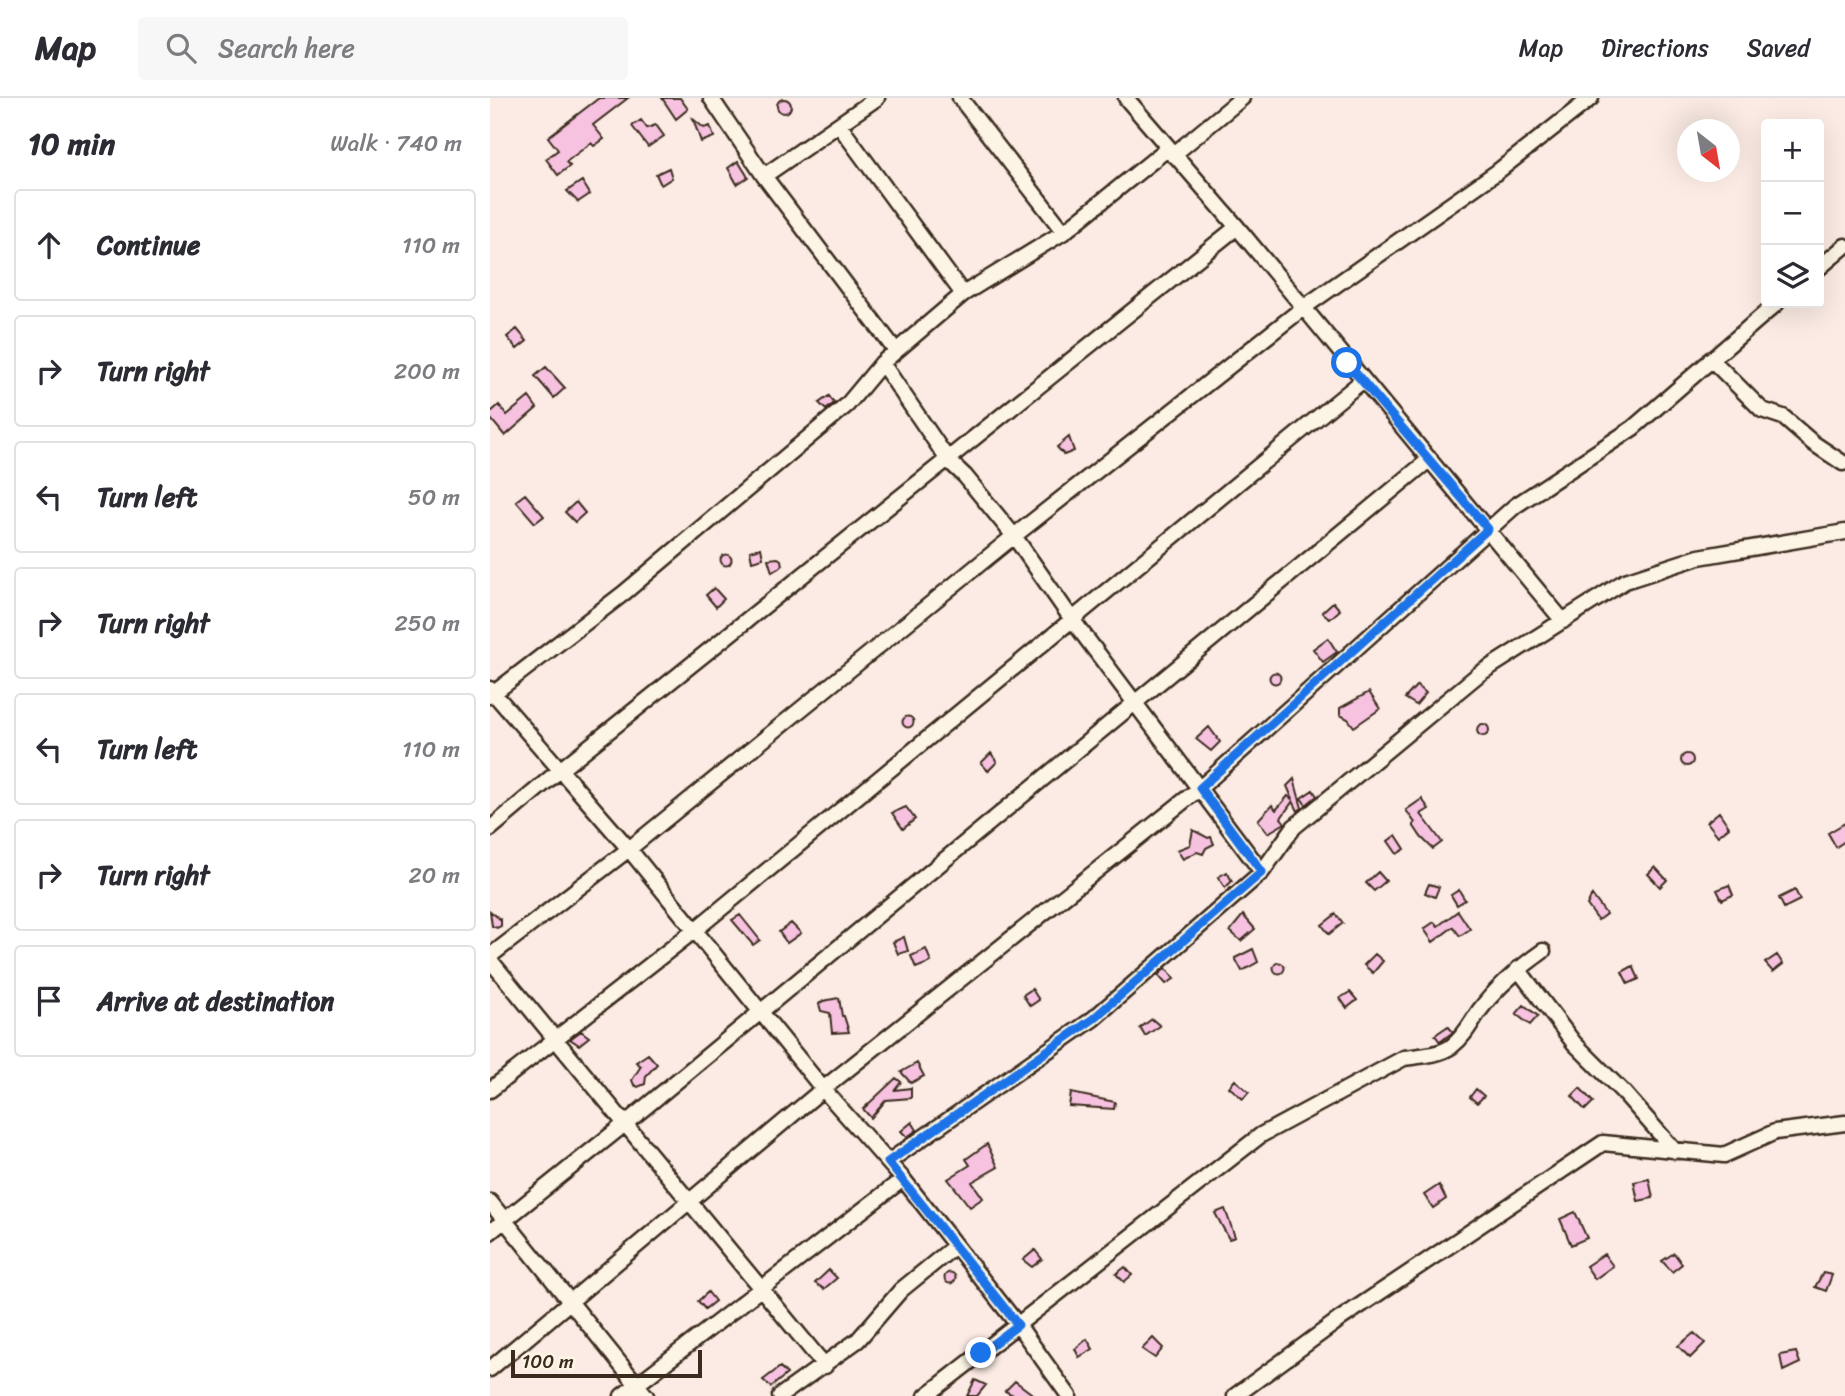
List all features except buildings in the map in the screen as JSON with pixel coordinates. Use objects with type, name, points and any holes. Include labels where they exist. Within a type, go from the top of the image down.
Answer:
[{"type":"street","points":[[711,98],[764,176],[896,351]]},
{"type":"street","points":[[764,176],[877,98]]},
{"type":"street","points":[[960,98],[1064,232]]},
{"type":"street","points":[[1126,98],[1237,227],[1563,621]]},
{"type":"street","points":[[1069,1396],[1018,1325],[903,1179],[823,1089],[629,849],[491,693],[624,593],[847,405],[882,362],[963,294],[1064,232],[1242,98]]},
{"type":"street","points":[[825,1366],[490,958],[629,849],[1014,536],[1303,308],[1497,172],[1591,98]]},
{"type":"street","points":[[839,124],[963,294]]},
{"type":"street","points":[[490,829],[560,769],[1237,227]]},
{"type":"street","points":[[1824,264],[1845,246]]},
{"type":"street","points":[[490,1369],[823,1089],[1200,788],[1515,506],[1633,428],[1771,308]]},
{"type":"street","points":[[1711,359],[1762,410],[1783,417],[1813,443],[1844,464]]},
{"type":"street","points":[[882,362],[948,460],[965,476],[1014,536],[1262,872]]},
{"type":"street","points":[[490,1090],[695,930],[1362,381]]},
{"type":"street","points":[[490,1232],[626,1124],[1430,459]]},
{"type":"street","points":[[888,1162],[1093,1019],[1262,872],[1294,827],[1479,674],[1625,581],[1699,557],[1845,532]]},
{"type":"street","points":[[926,1396],[1261,1135],[1404,1058],[1451,1047],[1468,1030],[1480,1010],[1518,969],[1543,951]]},
{"type":"street","points":[[1518,969],[1574,1043],[1625,1094],[1675,1151]]},
{"type":"street","points":[[1236,1396],[1340,1319],[1603,1143],[1724,1155],[1775,1132],[1845,1123]]},
{"type":"street","points":[[622,1396],[641,1390],[761,1289],[903,1179]]},
{"type":"street","points":[[490,1202],[641,1390]]},
{"type":"street","points":[[780,1396],[858,1340],[901,1290],[956,1246]]},
{"type":"route","points":[[981,1353],[1018,1325],[888,1162],[1093,1019],[1262,872],[1200,788],[1488,529],[1347,363]]}]
